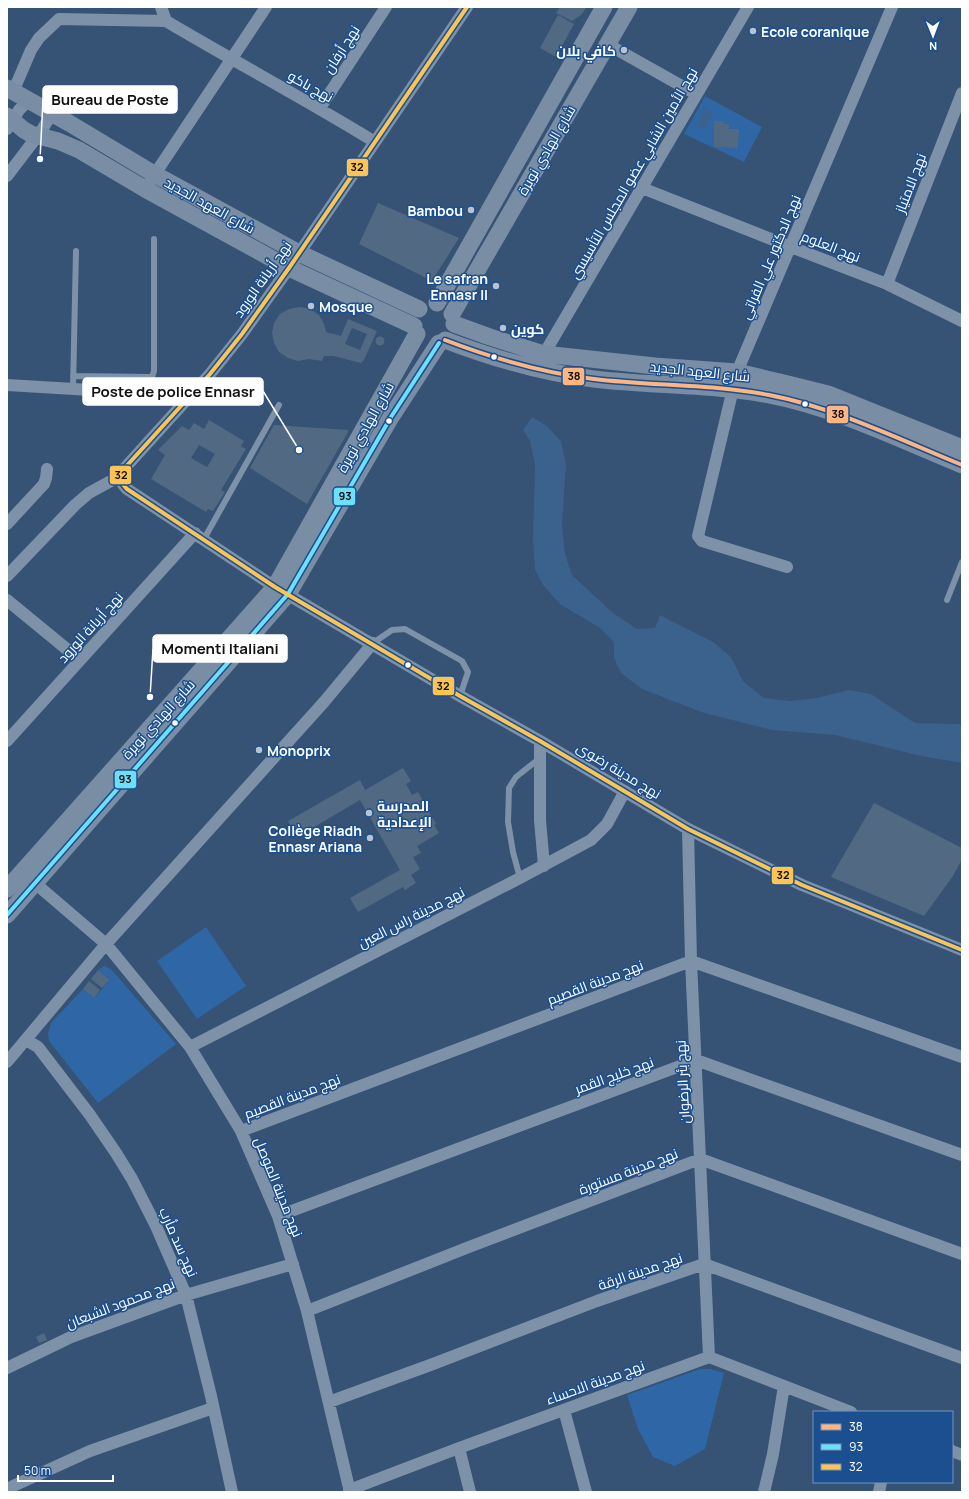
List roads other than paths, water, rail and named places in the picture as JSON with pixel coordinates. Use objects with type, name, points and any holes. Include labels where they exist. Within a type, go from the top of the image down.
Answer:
[{"type":"main road","name":"شارع الهادي نويرة","points":[[437,303],[604,7]]},
{"type":"main road","name":"شارع الهادي نويرة","points":[[453,319],[629,7]]},
{"type":"main road","name":"شارع العهد الجديد","points":[[10,90],[52,113],[154,174],[299,253],[420,309]]},
{"type":"main road","name":"شارع العهد الجديد","points":[[8,122],[38,136],[58,141],[79,150],[145,189],[289,268],[415,330]]},
{"type":"main road","points":[[437,303],[446,307],[453,319],[451,333],[442,341],[424,341],[415,330],[416,314],[420,309],[428,304],[437,303]]},
{"type":"main road","name":"شارع العهد الجديد","points":[[453,319],[490,338],[544,354],[595,360],[737,372],[828,394],[962,448]]},
{"type":"main road","name":"شارع الهادي نويرة","points":[[7,915],[282,591],[382,415],[415,330]]},
{"type":"main road","name":"شارع الهادي نويرة","points":[[382,415],[442,341]]},
{"type":"main road","name":"شارع العهد الجديد","points":[[442,341],[483,355],[539,369],[593,379],[732,389],[770,395],[831,412],[962,465]]},
{"type":"main road","name":"شارع الهادي نويرة","points":[[7,889],[282,591]]},
{"type":"street","points":[[56,7],[59,19]]},
{"type":"street","points":[[10,90],[38,38],[59,19],[166,21],[161,7]]},
{"type":"street","points":[[145,189],[266,7]]},
{"type":"street","name":"نهج أرفان","points":[[320,108],[386,7]]},
{"type":"street","name":"نهج أريانة الورود","points":[[120,476],[122,471],[210,374],[242,334],[289,268],[467,7]]},
{"type":"street","name":"نهج الأمين الشابي عضو المجلس التأسيسي","points":[[544,354],[748,7]]},
{"type":"street","name":"نهج الدكتور علي الفراتي","points":[[787,567],[702,541],[698,536],[737,372],[892,7]]},
{"type":"street","name":"نهج باكو","points":[[166,21],[320,108],[375,142]]},
{"type":"street","points":[[607,44],[696,94]]},
{"type":"street","name":"نهج الامتياز","points":[[887,284],[962,93]]},
{"type":"street","points":[[8,122],[29,100]]},
{"type":"street","points":[[7,176],[46,125],[52,113]]},
{"type":"street","name":"نهج العلوم","points":[[642,188],[887,284],[962,321]]},
{"type":"street","points":[[7,385],[191,396]]},
{"type":"street","points":[[7,524],[44,484],[46,469]]},
{"type":"street","points":[[7,576],[75,505],[90,493],[120,476],[121,482],[128,489],[282,591]]},
{"type":"street","name":"نهج أريانة الورود","points":[[7,741],[80,660],[199,536]]},
{"type":"street","name":"نهج مدينة رضوى","points":[[282,591],[625,791],[688,830],[802,885],[962,950]]},
{"type":"street","points":[[7,600],[80,660]]},
{"type":"street","points":[[7,1062],[106,944],[319,708],[373,643]]},
{"type":"street","points":[[540,741],[540,820],[544,866]]},
{"type":"street","name":"نهج مدينة راس العين","points":[[190,1047],[544,866],[591,840],[607,824],[625,791]]},
{"type":"street","name":"نهج بئر الرضوان","points":[[688,830],[691,961],[709,1357]]},
{"type":"street","name":"نهج مدينة الموصل","points":[[23,872],[106,944],[190,1047],[241,1131],[278,1216],[308,1311],[349,1491]]},
{"type":"street","points":[[691,961],[962,1057]]},
{"type":"street","name":"نهج مدينة القصيم","points":[[241,1131],[691,961]]},
{"type":"street","name":"نهج سد مأرب","points":[[26,1040],[38,1047],[116,1153],[132,1179],[156,1226],[186,1294],[232,1492]]},
{"type":"street","points":[[696,1060],[962,1156]]},
{"type":"street","name":"نهج خليج القمر","points":[[278,1216],[696,1060]]},
{"type":"street","name":"نهج مدينة مستورة","points":[[308,1311],[476,1244],[700,1159],[962,1254]]},
{"type":"street","name":"نهج محمود الشبعان","points":[[7,1368],[72,1337],[186,1294],[293,1264]]},
{"type":"street","name":"نهج مدينة الرقة","points":[[329,1402],[597,1301],[704,1264],[962,1358]]},
{"type":"street","points":[[709,1357],[849,1411]]},
{"type":"street","name":"نهج مدينة الاحساء","points":[[349,1491],[459,1448],[709,1357]]},
{"type":"street","points":[[764,1492],[773,1454],[784,1386]]},
{"type":"street","points":[[12,1487],[90,1451],[213,1408]]},
{"type":"street","points":[[564,1410],[586,1492]]},
{"type":"street","points":[[459,1448],[470,1492]]},
{"type":"lane","points":[[73,376],[152,377],[154,371],[154,239]]},
{"type":"lane","points":[[73,389],[76,251]]},
{"type":"lane","points":[[199,536],[279,404]]},
{"type":"lane","points":[[947,600],[962,562]]},
{"type":"lane","points":[[373,643],[392,630],[405,629],[462,661],[468,672],[460,696]]},
{"type":"lane","points":[[520,878],[513,852],[508,822],[509,788],[516,777],[540,758]]},
{"type":"place","name":"Ecole coranique","points":[[753,31]]},
{"type":"place","name":"كافي بلان","points":[[624,50]]},
{"type":"place","name":"Bureau de Poste","points":[[40,159]]},
{"type":"place","name":"Bambou","points":[[471,210]]},
{"type":"place","name":"Le safran Ennasr II","points":[[496,286]]},
{"type":"place","name":"Mosque","points":[[311,306]]},
{"type":"place","name":"كوين","points":[[503,328]]},
{"type":"place","name":"Poste de police Ennasr","points":[[299,450]]},
{"type":"place","name":"Momenti Italiani","points":[[150,697]]},
{"type":"place","name":"Monoprix","points":[[259,750]]},
{"type":"place","name":"المدرسة الإعدادية","points":[[369,813]]},
{"type":"place","name":"Collège Riadh Ennasr Ariana","points":[[370,838]]}]
